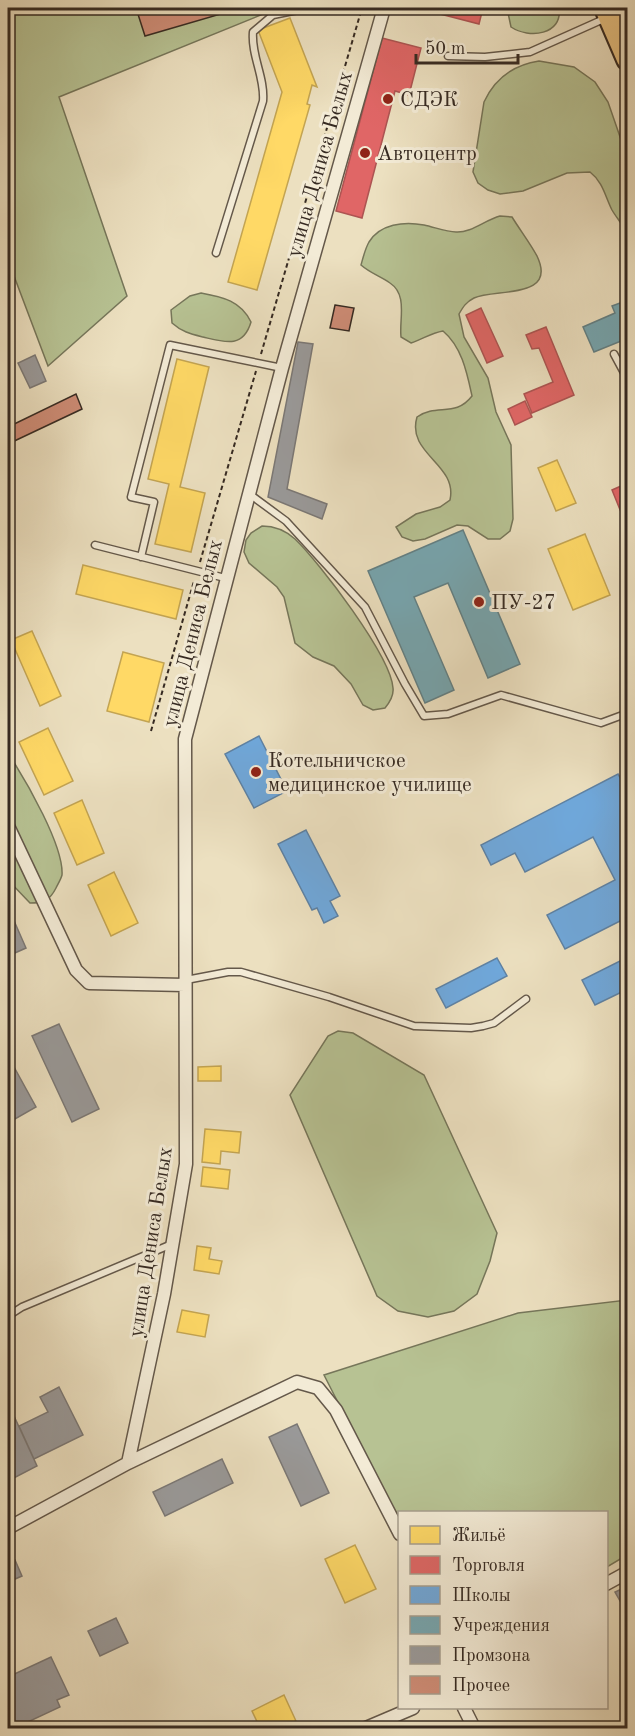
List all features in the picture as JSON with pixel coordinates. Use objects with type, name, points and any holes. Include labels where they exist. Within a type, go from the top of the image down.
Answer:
[{"type":"highway","points":[[608,12],[627,59]]},
{"type":"street","name":"улица Дениса Белых","points":[[128,1463],[164,1294],[186,1164],[185,739],[225,578],[282,368],[384,8]]},
{"type":"street","points":[[8,826],[76,970],[89,983],[185,983]]},
{"type":"street","points":[[8,1528],[128,1463],[297,1382],[318,1388],[336,1410],[398,1532]]},
{"type":"street","points":[[608,1583],[627,1572]]},
{"type":"street","points":[[366,1728],[409,1709]]},
{"type":"street","points":[[465,1709],[474,1728]]},
{"type":"lane","points":[[216,253],[263,101],[264,87],[252,43],[253,32],[273,15],[308,8]]},
{"type":"lane","points":[[448,56],[485,57],[530,52],[608,12]]},
{"type":"lane","points":[[141,556],[154,502],[131,496],[170,345],[282,368]]},
{"type":"lane","points":[[614,354],[627,380]]},
{"type":"lane","points":[[248,493],[286,522],[365,607],[424,716],[448,714],[501,695],[601,723],[627,713]]},
{"type":"lane","points":[[95,545],[225,578]]},
{"type":"lane","points":[[185,983],[228,972],[240,972],[329,997],[414,1026],[441,1028],[471,1028],[494,1023],[526,999]]},
{"type":"lane","points":[[8,1316],[22,1307],[172,1244]]},
{"type":"green space","points":[[8,8],[278,8],[59,97],[127,296],[48,366],[8,260]]},
{"type":"green space","points":[[507,8],[559,8],[559,17],[550,29],[527,33],[511,27]]},
{"type":"green space","points":[[539,61],[574,67],[595,82],[608,102],[627,157],[627,236],[601,185],[590,172],[567,173],[523,191],[500,194],[478,183],[473,172],[484,102],[488,94],[499,80],[513,69]]},
{"type":"green space","points":[[500,216],[512,217],[531,246],[541,270],[539,280],[532,286],[521,290],[474,298],[459,314],[464,337],[488,378],[496,412],[511,445],[513,519],[510,531],[500,539],[488,539],[468,526],[457,525],[425,539],[413,541],[402,537],[396,527],[416,514],[440,507],[450,500],[447,477],[419,441],[416,430],[417,417],[432,411],[459,407],[472,396],[463,361],[449,337],[443,331],[411,343],[401,337],[401,301],[396,288],[361,265],[369,242],[379,231],[393,225],[416,224],[462,232]]},
{"type":"green space","points":[[201,293],[224,298],[242,309],[251,322],[248,331],[238,340],[225,342],[179,329],[172,323],[171,310],[190,296]]},
{"type":"green space","points":[[262,526],[279,529],[295,539],[320,567],[352,610],[380,654],[389,673],[393,694],[385,708],[373,710],[363,705],[351,684],[334,666],[313,657],[295,643],[284,597],[277,587],[249,563],[244,552],[246,540],[251,533]]},
{"type":"green space","points":[[8,755],[43,814],[61,863],[62,875],[56,888],[49,898],[39,902],[30,903],[8,880]]},
{"type":"green space","points":[[338,1031],[353,1033],[424,1075],[497,1233],[490,1261],[477,1294],[454,1311],[428,1317],[398,1311],[377,1296],[290,1095],[328,1036]]},
{"type":"green space","points":[[627,1300],[627,1555],[608,1566],[608,1511],[398,1511],[398,1520],[324,1375],[518,1313]]},
{"type":"building: Жильё","points":[[290,18],[317,87],[312,85],[307,104],[310,105],[257,290],[228,282],[282,92],[258,30]]},
{"type":"building: Жильё","points":[[177,359],[209,367],[180,487],[205,493],[191,552],[155,544],[169,484],[148,479]]},
{"type":"building: Жильё","points":[[557,460],[576,503],[556,511],[538,468]]},
{"type":"building: Жильё","points":[[585,534],[610,595],[573,610],[548,549]]},
{"type":"building: Жильё","points":[[83,565],[183,590],[176,619],[76,594]]},
{"type":"building: Жильё","points":[[32,631],[61,696],[40,706],[11,640]]},
{"type":"building: Жильё","points":[[123,652],[164,663],[149,722],[107,711]]},
{"type":"building: Жильё","points":[[48,728],[73,781],[44,795],[19,742]]},
{"type":"building: Жильё","points":[[82,800],[104,853],[77,865],[54,813]]},
{"type":"building: Жильё","points":[[114,872],[138,923],[111,936],[88,885]]},
{"type":"building: Жильё","points":[[221,1066],[221,1081],[198,1081],[198,1067]]},
{"type":"building: Жильё","points":[[205,1129],[241,1132],[239,1153],[221,1151],[220,1164],[202,1162]]},
{"type":"building: Жильё","points":[[203,1167],[230,1170],[228,1189],[201,1186]]},
{"type":"building: Жильё","points":[[197,1246],[211,1248],[209,1259],[222,1261],[219,1274],[194,1270]]},
{"type":"building: Жильё","points":[[182,1310],[209,1315],[205,1337],[177,1332]]},
{"type":"building: Жильё","points":[[355,1545],[376,1589],[345,1603],[325,1559]]},
{"type":"building: Жильё","points":[[284,1695],[296,1721],[280,1728],[260,1728],[252,1711]]},
{"type":"building: Торговля","points":[[417,8],[483,8],[479,24]]},
{"type":"building: Торговля","name":"Автоцентр","points":[[382,38],[421,48],[409,95],[395,91],[362,218],[336,211]]},
{"type":"building: Торговля","points":[[481,308],[503,356],[487,363],[466,315]]},
{"type":"building: Торговля","points":[[546,327],[574,395],[532,413],[524,394],[553,382],[539,348],[532,349],[526,335]]},
{"type":"building: Торговля","points":[[525,401],[532,417],[515,425],[508,409]]},
{"type":"building: Торговля","points":[[628,483],[628,515],[623,517],[612,490]]},
{"type":"building: Школы","name":"Котельничское медицинское училище","points":[[259,736],[287,791],[254,808],[225,754]]},
{"type":"building: Школы","points":[[618,774],[628,791],[628,836],[625,837],[628,842],[628,917],[565,949],[547,915],[615,880],[593,837],[525,872],[515,853],[491,865],[481,845]]},
{"type":"building: Школы","points":[[306,830],[340,896],[330,901],[338,916],[324,923],[317,908],[312,910],[278,844]]},
{"type":"building: Школы","points":[[628,957],[628,989],[595,1005],[582,980]]},
{"type":"building: Школы","points":[[497,958],[507,976],[446,1008],[436,989]]},
{"type":"building: Учреждения","points":[[628,300],[628,343],[626,339],[594,352],[583,327],[615,313],[612,306]]},
{"type":"building: Учреждения","points":[[463,530],[520,664],[488,678],[448,583],[414,597],[454,690],[425,703],[368,571]]},
{"type":"building: Промзона","points":[[298,342],[313,344],[287,489],[327,504],[322,519],[268,497]]},
{"type":"building: Промзона","points":[[35,355],[46,381],[30,388],[18,363]]},
{"type":"building: Промзона","points":[[8,907],[26,948],[8,956]]},
{"type":"building: Промзона","points":[[59,1024],[99,1109],[72,1122],[32,1036]]},
{"type":"building: Промзона","points":[[8,1056],[36,1107],[8,1123]]},
{"type":"building: Промзона","points":[[59,1387],[83,1435],[34,1459],[19,1426],[48,1412],[40,1397]]},
{"type":"building: Промзона","points":[[14,1416],[37,1466],[8,1481],[8,1419]]},
{"type":"building: Промзона","points":[[297,1424],[329,1493],[301,1506],[269,1437]]},
{"type":"building: Промзона","points":[[222,1459],[233,1483],[165,1516],[153,1492]]},
{"type":"building: Промзона","points":[[15,1560],[22,1576],[8,1582],[8,1563]]},
{"type":"building: Промзона","points":[[628,1586],[628,1615],[615,1592]]},
{"type":"building: Промзона","points":[[116,1618],[128,1643],[100,1656],[88,1631]]},
{"type":"building: Промзона","points":[[51,1657],[69,1695],[57,1700],[60,1707],[15,1728],[8,1728],[8,1677]]},
{"type":"building: Прочее","points":[[136,8],[237,8],[238,9],[145,36]]},
{"type":"building: Прочее","points":[[335,305],[354,308],[349,331],[330,328]]},
{"type":"building: Прочее","points":[[76,394],[82,409],[8,444],[8,427]]},
{"type":"place","name":"СДЭК","points":[[388,99]]},
{"type":"place","name":"Автоцентр","points":[[365,153]]},
{"type":"place","name":"ПУ-27","points":[[479,602]]},
{"type":"place","name":"Котельничское медицинское училище","points":[[256,772]]}]
